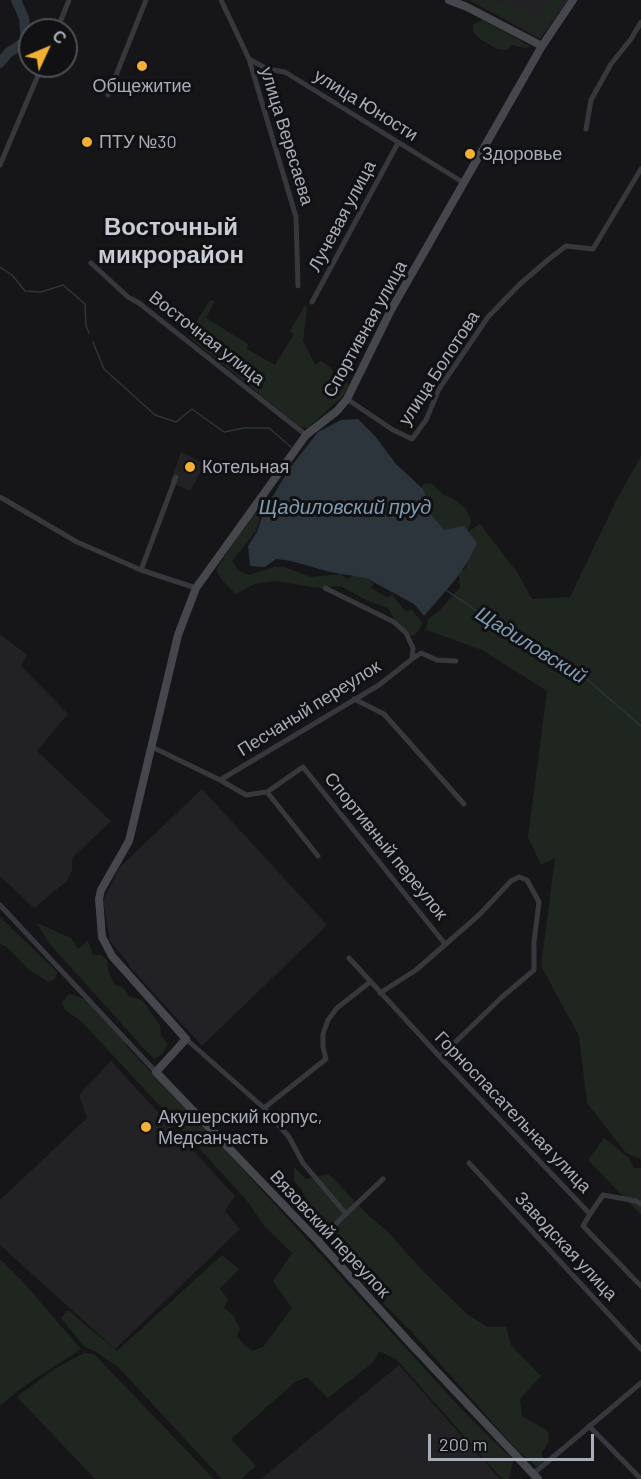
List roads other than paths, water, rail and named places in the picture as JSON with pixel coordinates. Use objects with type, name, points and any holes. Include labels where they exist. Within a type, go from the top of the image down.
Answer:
[{"type":"street","points":[[62,18],[69,0]]},
{"type":"street","points":[[108,95],[146,0]]},
{"type":"street","name":"улица Вересаева","points":[[221,0],[249,59],[296,217],[298,286]]},
{"type":"street","points":[[449,0],[542,46]]},
{"type":"street","name":"Спортивная улица","points":[[186,1039],[112,957],[102,938],[99,899],[101,890],[129,841],[178,635],[196,588],[306,435],[337,411],[347,399],[391,310],[542,46],[573,0]]},
{"type":"street","points":[[586,129],[591,99],[611,64],[641,22]]},
{"type":"street","name":"улица Юности","points":[[249,59],[267,69],[285,72],[464,183]]},
{"type":"street","points":[[0,165],[37,78]]},
{"type":"street","name":"Лучевая улица","points":[[312,302],[398,143]]},
{"type":"street","name":"улица Болотова","points":[[347,399],[393,430],[412,439],[426,420],[439,389],[488,317],[527,278],[566,246],[593,249],[641,169]]},
{"type":"street","name":"Восточная улица","points":[[91,263],[128,297],[139,303],[306,435]]},
{"type":"street","points":[[141,570],[177,477]]},
{"type":"street","points":[[0,497],[77,542],[141,570],[196,588]]},
{"type":"street","points":[[325,588],[394,622],[405,633],[413,648],[412,659]]},
{"type":"street","points":[[412,659],[421,653],[437,660],[456,661]]},
{"type":"street","name":"Песчаный переулок","points":[[220,780],[379,685],[412,659]]},
{"type":"street","points":[[354,699],[384,714],[464,804]]},
{"type":"street","points":[[152,747],[246,795],[267,792],[318,856]]},
{"type":"street","name":"Спортивный переулок","points":[[267,792],[303,767],[446,944]]},
{"type":"street","points":[[380,993],[416,970],[479,915],[511,881],[519,877],[526,880],[539,902],[534,942],[534,970],[502,997],[440,1058]]},
{"type":"street","name":"Вязовский переулок","points":[[0,905],[318,1241],[409,1342],[536,1476]]},
{"type":"street","name":"Горноспасательная улица","points":[[348,958],[440,1058],[590,1214],[583,1226],[641,1286]]},
{"type":"street","points":[[264,1108],[326,1059],[323,1034],[328,1020],[337,1008],[370,982]]},
{"type":"street","points":[[156,1072],[186,1039],[264,1108],[289,1137],[303,1162],[346,1214]]},
{"type":"street","name":"Заводская улица","points":[[469,1163],[641,1349]]},
{"type":"street","points":[[318,1241],[383,1179]]},
{"type":"street","points":[[590,1214],[603,1195],[641,1204]]},
{"type":"street","points":[[536,1476],[589,1426],[641,1383]]},
{"type":"street","points":[[589,1426],[641,1479]]},
{"type":"water","name":"Щадиловский пруд","points":[[358,419],[375,436],[396,464],[423,489],[432,516],[444,530],[464,526],[477,543],[469,560],[455,580],[424,616],[414,604],[366,578],[276,559],[265,567],[250,566],[248,546],[257,532],[264,511],[289,469],[318,432],[341,420]]},
{"type":"waterway","points":[[0,63],[8,53],[26,41],[24,18],[16,0]]},
{"type":"waterway","name":"Щадиловский","points":[[0,267],[12,275],[25,291],[41,292],[63,285],[85,304],[86,326],[89,333]]},
{"type":"waterway","name":"Щадиловский","points":[[93,342],[104,369],[155,415],[176,422],[192,409],[224,432],[244,428],[269,428],[291,447]]},
{"type":"waterway","name":"Щадиловский","points":[[446,590],[521,641],[575,669],[641,726]]},
{"type":"place","name":"Общежитие","points":[[142,66]]},
{"type":"place","name":"ПТУ №30","points":[[87,142]]},
{"type":"place","name":"Здоровье","points":[[470,154]]},
{"type":"place","name":"Котельная","points":[[190,467]]},
{"type":"place","name":"Акушерский корпус, Медсанчасть","points":[[146,1127]]},
{"type":"district","name":"Восточный микрорайон","points":[[171,241]]}]
